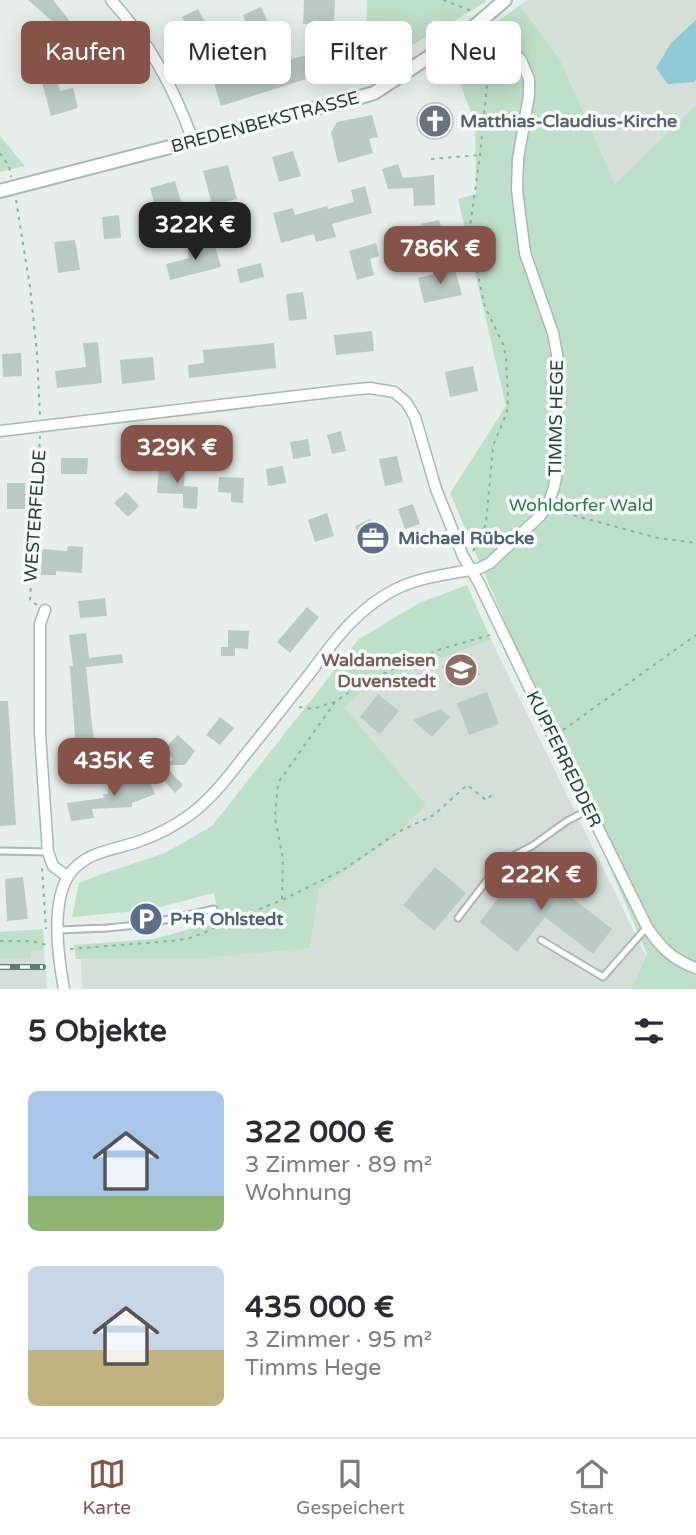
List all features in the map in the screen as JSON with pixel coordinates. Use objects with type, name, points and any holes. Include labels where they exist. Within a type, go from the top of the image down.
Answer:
[{"type":"street","points":[[111,0],[129,20],[163,73],[193,141]]},
{"type":"street","name":"BREDENBEKSTRASSE","points":[[0,191],[374,93],[470,30],[505,0]]},
{"type":"street","name":"TIMMS HEGE","points":[[68,877],[83,860],[141,841],[192,814],[227,777],[342,632],[368,605],[414,581],[480,568],[498,557],[547,507],[557,472],[558,354],[525,253],[517,190],[518,159],[529,95],[529,79],[521,60],[482,20]]},
{"type":"street","name":"KUPFERREDDER","points":[[0,431],[348,390],[370,388],[394,392],[415,417],[436,489],[463,556],[647,927],[664,950],[685,965],[696,968]]},
{"type":"street","points":[[45,610],[40,624],[40,734],[48,853],[53,866],[68,877],[58,903],[64,989]]},
{"type":"lane","points":[[458,918],[505,860],[590,809]]},
{"type":"lane","points":[[0,850],[48,853]]},
{"type":"lane","points":[[58,930],[147,924],[214,909]]},
{"type":"lane","points":[[541,940],[603,977],[647,927]]},
{"type":"path","points":[[443,0],[475,12],[482,20]]},
{"type":"path","points":[[463,556],[475,550],[486,523],[493,446],[508,406],[506,357],[503,344],[485,307],[469,234],[481,155],[487,84]]},
{"type":"path","name":"WESTERFELDE","points":[[0,153],[9,166],[14,187],[30,287],[37,353],[40,426],[30,600],[45,610]]},
{"type":"path","points":[[431,159],[481,155]]},
{"type":"path","points":[[547,507],[658,538],[696,543]]},
{"type":"path","points":[[286,704],[313,709],[335,702],[357,687],[440,649],[502,632]]},
{"type":"path","points":[[552,737],[696,635]]},
{"type":"path","points":[[282,900],[283,859],[275,818],[278,783],[335,702]]},
{"type":"path","points":[[0,941],[32,941],[72,949],[187,939],[282,900],[343,870],[398,832],[434,815],[467,785],[485,800],[494,793]]},
{"type":"path","points":[[46,932],[41,871],[48,853]]},
{"type":"shaded area","points":[[527,0],[696,0],[696,167],[615,184],[560,59],[520,5]]},
{"type":"shaded area","points":[[491,640],[646,956],[631,989],[82,989],[81,959],[207,958],[310,948],[319,889],[388,842],[345,708],[368,685]]},
{"type":"shaded area","points":[[31,950],[44,950],[47,989],[0,989],[0,958],[31,959]]},
{"type":"green space","points":[[367,0],[486,0],[453,21],[426,21],[426,37],[412,45],[412,21],[366,21]]},
{"type":"green space","name":"Wohldorfer Wald","points":[[520,5],[560,59],[615,184],[696,105],[696,989],[631,989],[647,954],[450,493],[506,406],[458,199],[476,194],[475,122],[460,84],[521,84],[521,21],[499,21]]},
{"type":"green space","points":[[0,136],[25,166],[0,172]]},
{"type":"green space","points":[[467,585],[491,640],[368,685],[345,708],[426,805],[388,842],[319,889],[310,948],[207,958],[76,959],[74,945],[154,939],[219,921],[214,893],[148,910],[72,917],[79,883],[165,853],[212,826],[359,639],[419,603]]},
{"type":"green space","points":[[43,929],[44,950],[31,950],[31,959],[0,958],[0,932]]},
{"type":"water","points":[[696,20],[696,80],[668,84],[656,68],[671,43]]},
{"type":"building","points":[[28,0],[53,0],[70,21],[52,21]]},
{"type":"building","points":[[304,0],[335,0],[334,21],[305,21],[303,24]]},
{"type":"building","points":[[261,7],[267,21],[246,21],[243,15]]},
{"type":"building","points":[[198,9],[204,21],[184,21],[182,17]]},
{"type":"building","points":[[305,56],[305,80],[291,84],[291,59]]},
{"type":"building","points":[[42,84],[58,84],[60,91],[73,88],[78,108],[51,116]]},
{"type":"building","points":[[214,84],[291,84],[221,106]]},
{"type":"building","name":"Matthias-Claudius-Kirche","points":[[435,102],[448,108],[454,121],[448,134],[435,140],[422,134],[416,121],[422,108]]},
{"type":"building","points":[[372,115],[378,137],[369,139],[373,153],[338,163],[331,132],[337,122]]},
{"type":"building","points":[[293,151],[301,176],[279,182],[272,157]]},
{"type":"building","points":[[398,164],[403,178],[434,175],[435,205],[414,206],[413,188],[388,189],[382,169]]},
{"type":"building","points":[[228,165],[237,199],[212,205],[203,171]]},
{"type":"building","points":[[175,181],[185,215],[160,222],[150,188]]},
{"type":"building","points":[[365,186],[372,213],[332,224],[336,237],[316,242],[314,234],[281,243],[273,213],[293,208],[295,215],[354,202],[351,190]]},
{"type":"building","points":[[119,215],[121,238],[104,239],[102,217]]},
{"type":"building","points":[[439,220],[446,243],[427,248],[421,224]]},
{"type":"building","points":[[75,240],[80,270],[58,273],[54,242]]},
{"type":"building","points":[[214,242],[221,267],[170,280],[166,264],[189,258],[187,249]]},
{"type":"building","points":[[376,243],[379,256],[370,259],[374,275],[357,280],[349,251]]},
{"type":"building","points":[[261,263],[264,277],[240,283],[237,269]]},
{"type":"building","points":[[455,269],[462,295],[424,303],[418,278]]},
{"type":"building","points":[[303,292],[307,319],[289,321],[286,294]]},
{"type":"building","points":[[372,331],[374,351],[336,355],[334,335]]},
{"type":"building","points":[[98,342],[102,383],[57,388],[55,371],[86,367],[83,343]]},
{"type":"building","points":[[274,343],[276,368],[189,378],[188,365],[204,363],[203,350]]},
{"type":"building","points":[[21,353],[22,376],[3,377],[2,354]]},
{"type":"building","points":[[153,357],[155,380],[122,384],[120,360]]},
{"type":"building","points":[[473,366],[478,391],[450,397],[445,372]]},
{"type":"building","points":[[341,431],[346,451],[332,454],[327,435]]},
{"type":"building","points":[[308,439],[311,456],[293,459],[290,442]]},
{"type":"building","points":[[397,456],[403,482],[385,486],[379,459]]},
{"type":"building","points":[[61,458],[88,458],[87,474],[61,474]]},
{"type":"building","points":[[159,466],[185,467],[184,486],[198,487],[197,509],[183,508],[183,494],[157,493]]},
{"type":"building","points":[[283,466],[286,483],[268,486],[266,469]]},
{"type":"building","points":[[219,477],[244,478],[243,503],[231,502],[231,493],[218,492]]},
{"type":"building","points":[[7,483],[25,483],[25,509],[7,509]]},
{"type":"building","points":[[126,492],[139,506],[128,517],[114,503]]},
{"type":"building","points":[[413,504],[420,524],[405,529],[398,509]]},
{"type":"building","points":[[327,513],[334,536],[315,542],[308,520]]},
{"type":"building","points":[[370,519],[380,539],[364,547],[355,526]]},
{"type":"building","points":[[68,546],[83,547],[82,573],[56,571],[56,575],[41,575],[42,549],[67,551]]},
{"type":"building","points":[[105,598],[107,616],[80,618],[78,601]]},
{"type":"building","points":[[307,607],[319,617],[290,653],[277,642]]},
{"type":"building","points":[[228,630],[249,631],[248,649],[235,648],[235,656],[221,656],[221,647],[228,647]]},
{"type":"building","points":[[86,633],[89,658],[122,654],[123,663],[86,667],[94,744],[83,745],[86,782],[67,784],[64,763],[71,762],[70,739],[75,738],[70,666],[73,666],[69,635]]},
{"type":"building","name":"Waldameisen Duvenstedt","points":[[471,654],[480,675],[451,687],[442,666]]},
{"type":"building","points":[[487,692],[499,724],[469,735],[457,703]]},
{"type":"building","points":[[378,694],[399,711],[380,734],[360,717]]},
{"type":"building","points":[[0,701],[8,701],[16,825],[0,826]]},
{"type":"building","points":[[441,709],[450,717],[432,737],[413,720]]},
{"type":"building","points":[[220,717],[234,728],[220,745],[206,735]]},
{"type":"building","points":[[178,735],[195,751],[185,765],[166,765],[173,759],[163,750]]},
{"type":"building","points":[[165,766],[183,785],[175,793],[157,773]]},
{"type":"building","points":[[145,770],[155,794],[132,803],[132,807],[92,809],[94,818],[71,821],[67,803],[104,798],[103,794],[108,794],[108,785],[138,783],[134,774]]},
{"type":"building","points":[[526,862],[612,929],[593,954],[545,917],[517,952],[480,922]]},
{"type":"building","points":[[435,867],[466,893],[434,931],[403,905]]},
{"type":"building","points":[[23,877],[28,919],[7,921],[5,879]]},
{"type":"railway","points":[[0,967],[43,967]]},
{"type":"place","name":"Matthias-Claudius-Kirche","points":[[435,121]]},
{"type":"place","name":"Michael Rübcke","points":[[373,538]]},
{"type":"place","name":"Waldameisen Duvenstedt","points":[[461,670]]},
{"type":"place","name":"P+R Ohlstedt","points":[[146,919]]}]
